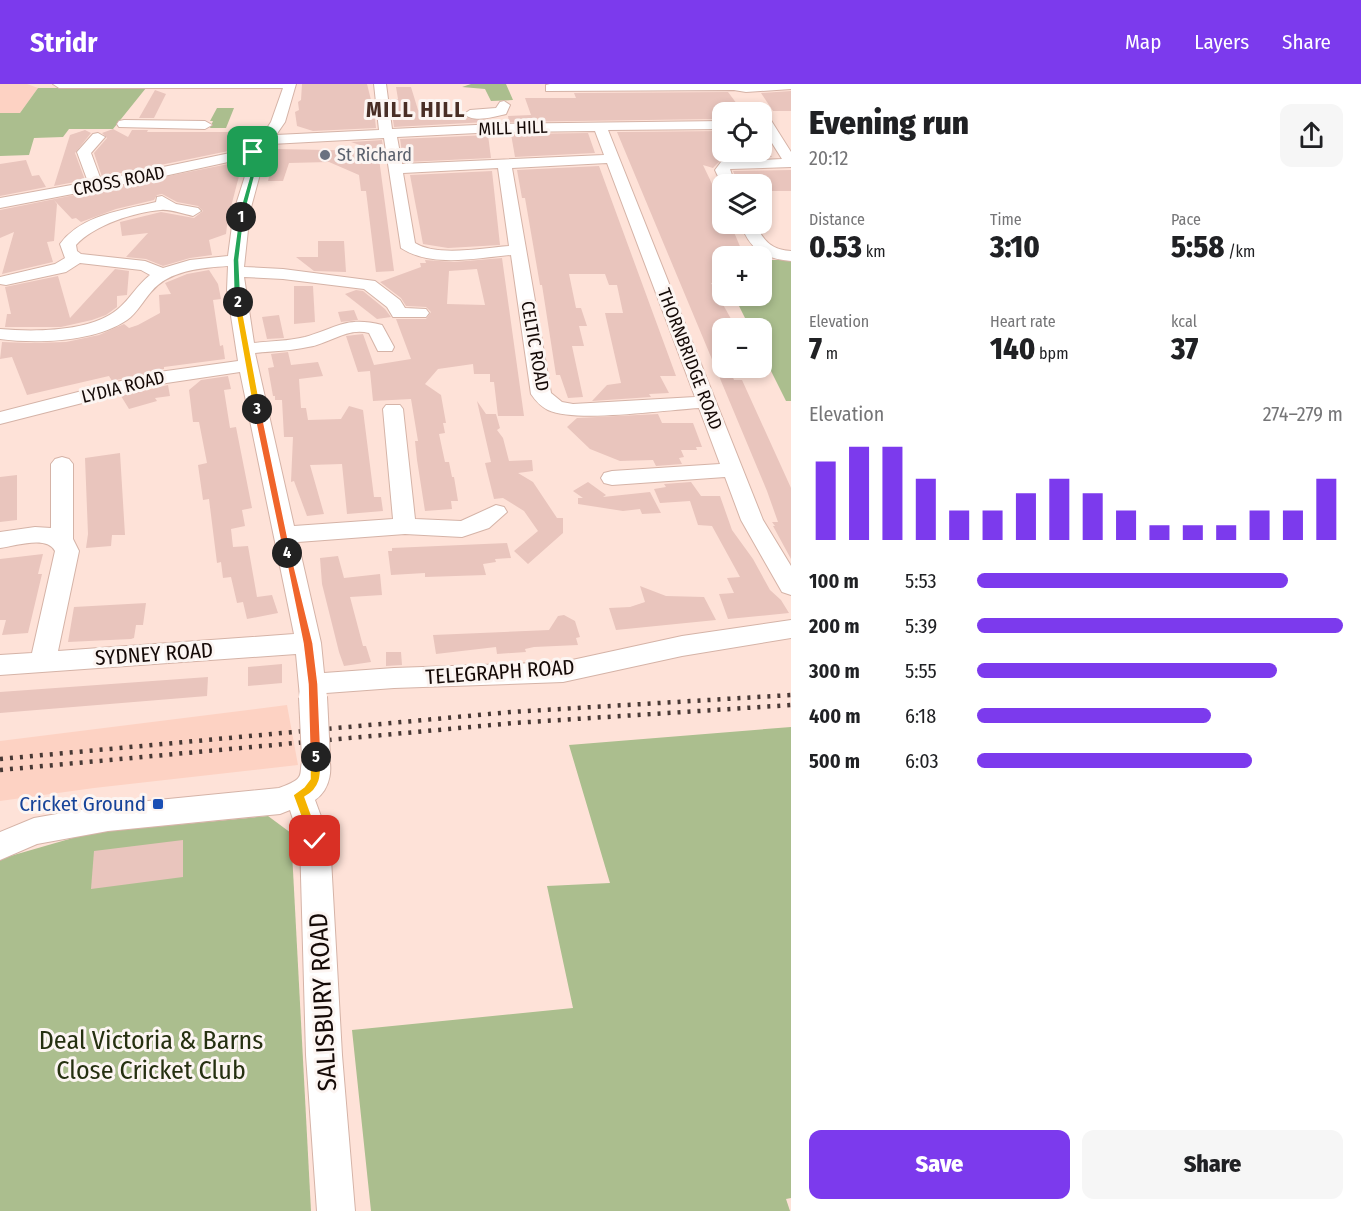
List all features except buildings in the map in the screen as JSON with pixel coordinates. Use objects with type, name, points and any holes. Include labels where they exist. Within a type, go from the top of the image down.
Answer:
[{"type":"street","points":[[0,846],[34,831],[108,818],[269,802],[299,795],[308,790],[315,780],[313,691],[308,643],[246,357],[236,266],[242,211],[261,149],[278,122],[290,84],[190,89],[156,84],[59,84]]},
{"type":"street","points":[[380,84],[383,122],[388,135],[407,245],[410,249],[432,255],[518,250]]},
{"type":"street","points":[[550,90],[747,93],[791,85]]},
{"type":"street","points":[[460,114],[488,114],[501,111],[504,105]]},
{"type":"street","points":[[171,124],[179,110]]},
{"type":"street","points":[[488,114],[497,128]]},
{"type":"street","name":"MILL HILL","points":[[261,149],[388,135],[565,121],[600,126],[712,125]]},
{"type":"street","points":[[124,124],[205,125]]},
{"type":"street","name":"THORNBRIDGE ROAD","points":[[600,126],[752,520],[791,586]]},
{"type":"street","points":[[724,174],[722,170],[726,165],[791,163],[772,130]]},
{"type":"street","points":[[96,185],[84,152],[98,137]]},
{"type":"street","name":"CROSS ROAD","points":[[0,203],[171,171],[261,149]]},
{"type":"street","points":[[395,169],[612,159]]},
{"type":"street","name":"CELTIC ROAD","points":[[504,164],[541,394],[545,400],[562,409],[573,410],[707,402]]},
{"type":"street","points":[[162,275],[145,266],[77,258],[68,250],[68,244],[80,232],[96,223],[165,202],[172,208],[193,211]]},
{"type":"street","points":[[753,234],[760,247],[772,253],[791,256]]},
{"type":"street","points":[[6,280],[23,272],[60,268],[77,258]]},
{"type":"street","points":[[0,334],[27,336],[98,326],[126,313],[146,286],[162,275],[197,264],[236,266],[283,274],[377,282],[399,313],[420,313]]},
{"type":"street","name":"LYDIA ROAD","points":[[0,418],[308,342],[334,330],[364,326],[376,329],[385,347]]},
{"type":"street","points":[[388,416],[405,526]]},
{"type":"street","points":[[612,478],[733,470]]},
{"type":"street","points":[[43,662],[67,551],[62,541],[56,472]]},
{"type":"street","points":[[283,535],[405,526],[462,529],[482,523],[496,512]]},
{"type":"street","points":[[0,540],[44,535],[54,536],[62,541]]},
{"type":"street","name":"TELEGRAPH ROAD","points":[[313,691],[394,678],[554,673],[673,648],[791,629]]},
{"type":"street","name":"SYDNEY ROAD","points":[[0,665],[308,643]]},
{"type":"street","name":"SALISBURY ROAD","points":[[299,795],[315,841],[324,1055],[336,1211]]},
{"type":"shaded area","points":[[0,84],[27,84],[38,88],[20,113],[0,113]]},
{"type":"shaded area","points":[[287,705],[298,765],[0,801],[0,741]]},
{"type":"green space","points":[[471,84],[506,84],[513,100],[491,101],[485,89],[462,87]]},
{"type":"green space","points":[[38,88],[146,88],[113,129],[69,129],[63,137],[34,138],[29,155],[0,156],[0,113],[20,113]]},
{"type":"green space","points":[[217,108],[234,108],[226,128],[210,128],[213,121],[210,121]]},
{"type":"green space","points":[[772,260],[791,260],[791,401],[786,401],[772,373],[772,318],[745,318],[739,306],[772,306]]},
{"type":"green space","points":[[791,727],[791,1198],[786,1199],[790,1211],[371,1211],[352,1030],[573,1008],[547,886],[610,883],[569,745]]},
{"type":"green space","name":"Deal Victoria & Barns Close Cricket Club","points":[[268,816],[291,833],[311,1211],[0,1211],[0,859],[90,833]]},
{"type":"railway","points":[[0,759],[511,712],[791,695]]},
{"type":"railway","points":[[0,770],[514,723],[791,705]]},
{"type":"place","name":"St Richard","points":[[325,155]]},
{"type":"place","name":"Cricket Ground","points":[[158,804]]},
{"type":"district","name":"MILL HILL","points":[[416,109]]},
{"type":"route","points":[[253,152],[259,152],[242,211],[238,234],[236,290],[248,365],[308,643],[313,684],[315,780],[308,790],[299,795],[311,824],[315,841]]}]
